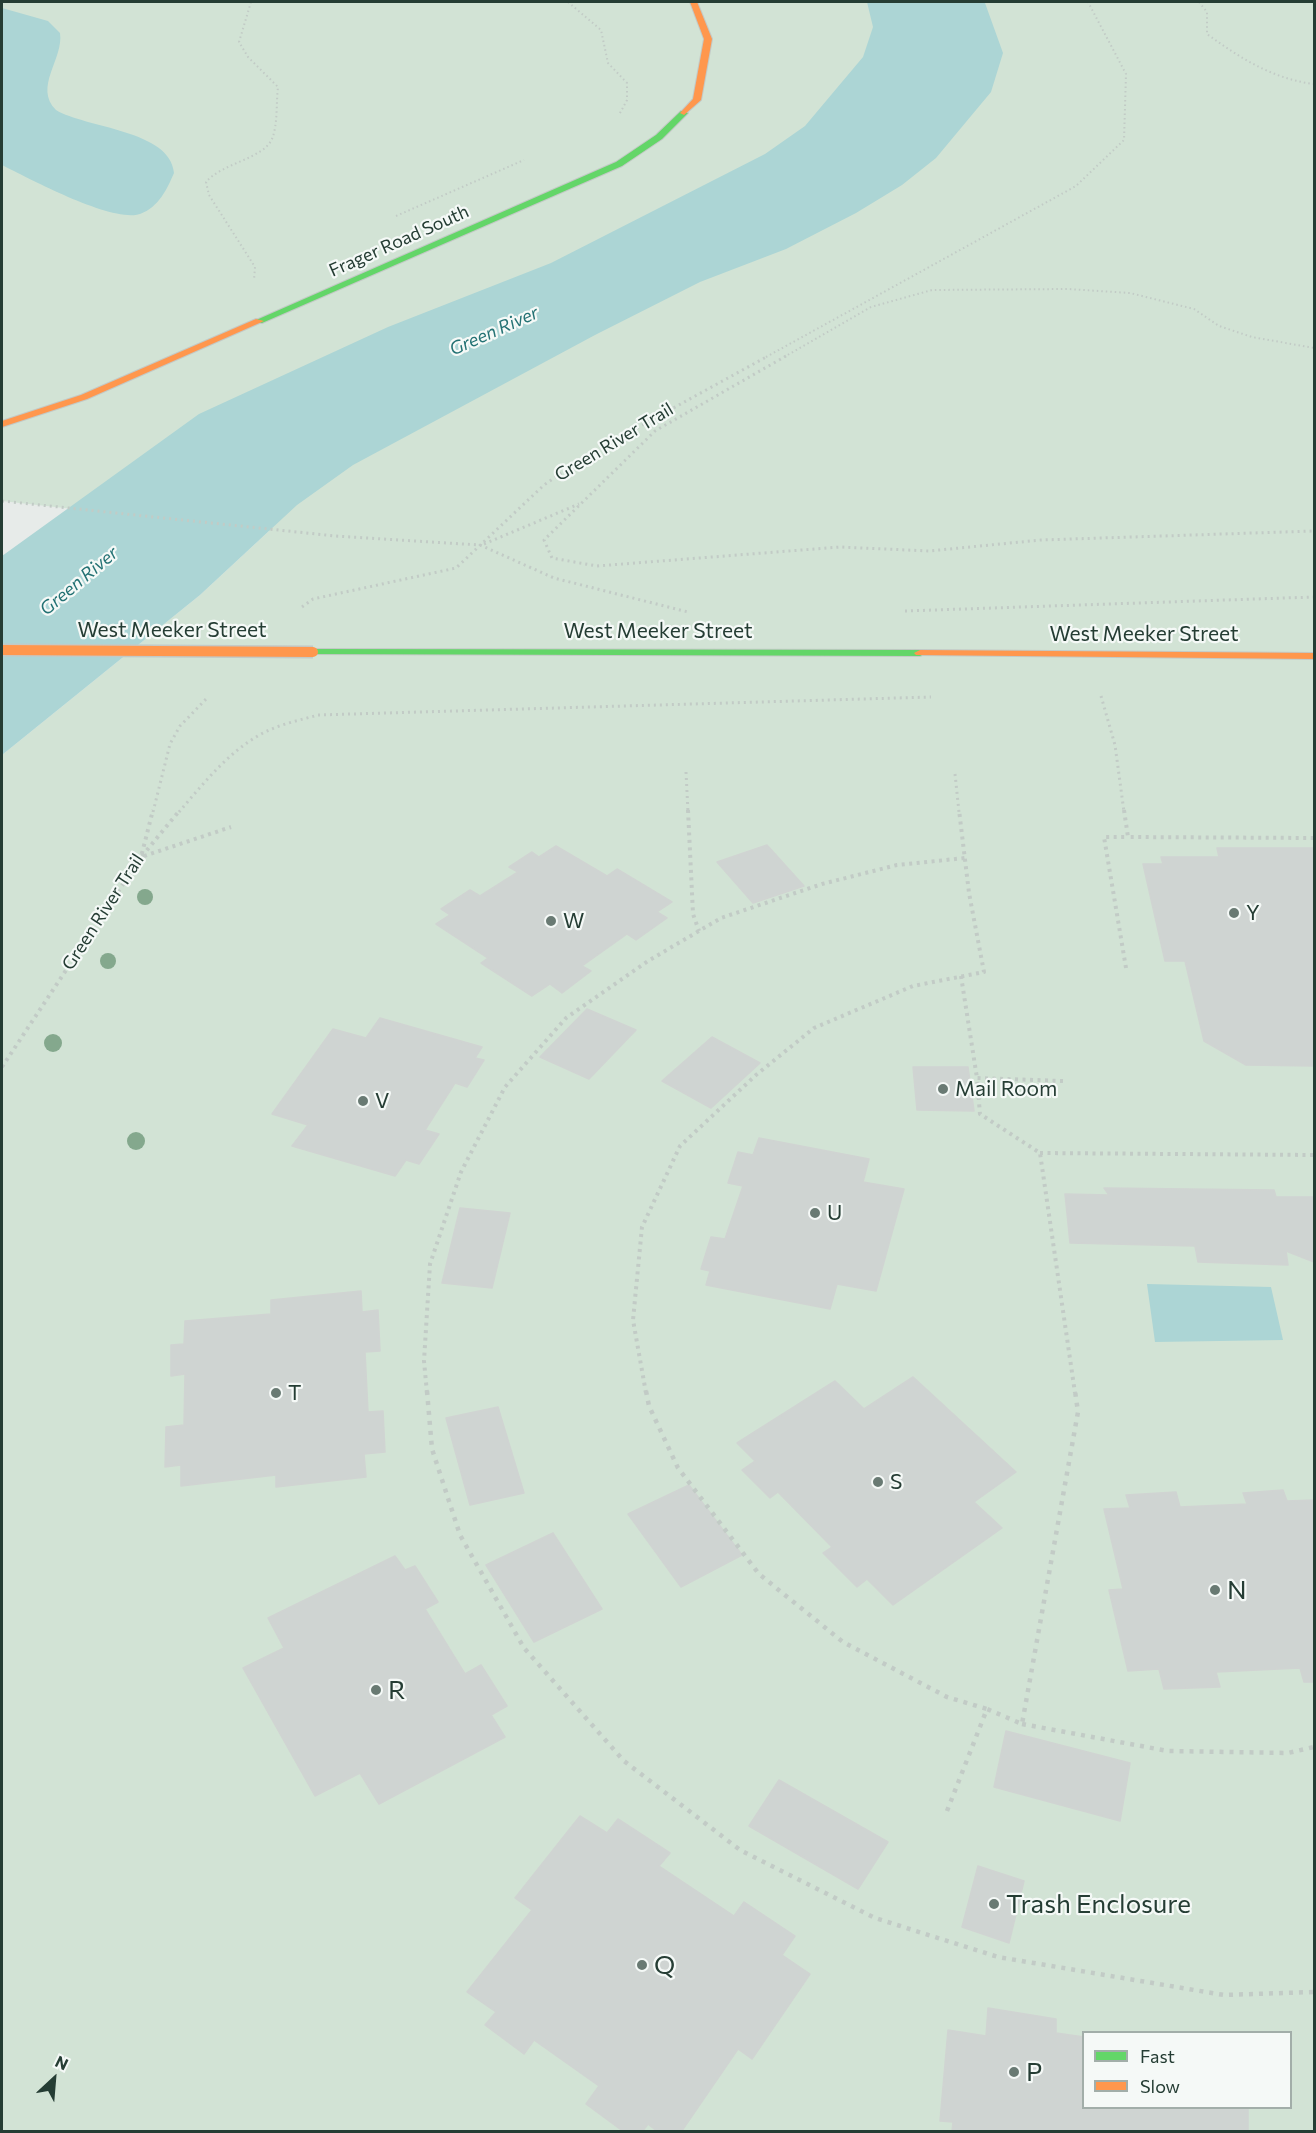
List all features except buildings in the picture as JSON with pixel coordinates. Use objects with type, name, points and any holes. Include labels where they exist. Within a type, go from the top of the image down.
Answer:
[{"type":"street","name":"Frager Road South","points":[[2,424],[84,398],[619,164],[659,137],[698,100],[708,39],[693,2]]},
{"type":"street","name":"West Meeker Street","points":[[2,650],[1314,656]]},
{"type":"path","points":[[251,2],[239,42],[248,57],[278,87],[273,137],[268,146],[259,152],[222,166],[206,182],[209,195],[255,267],[253,284]]},
{"type":"path","points":[[568,2],[601,30],[608,63],[627,83],[627,100],[615,122]]},
{"type":"path","name":"Green River Trail","points":[[294,613],[313,599],[456,568],[543,484],[586,456],[876,294],[1076,186],[1124,140],[1126,74],[1088,2]]},
{"type":"path","points":[[1199,2],[1207,12],[1207,34],[1227,49],[1276,75],[1314,84]]},
{"type":"path","points":[[393,218],[466,182],[530,158]]},
{"type":"path","points":[[1314,348],[1252,337],[1219,326],[1194,309],[1130,293],[1068,289],[932,290],[871,308],[655,431],[544,540],[552,558],[597,566],[840,547],[929,551],[1041,540],[1314,531]]},
{"type":"path","points":[[2,501],[335,536],[480,545],[554,578],[693,613]]},
{"type":"path","points":[[480,545],[582,502]]},
{"type":"path","points":[[901,612],[1314,597]]},
{"type":"path","name":"Green River Trail","points":[[2,1067],[141,856],[170,744],[180,726],[211,693]]},
{"type":"path","points":[[1101,696],[1115,745],[1128,837]]},
{"type":"path","points":[[141,856],[227,760],[255,737],[285,724],[318,716],[903,699]]},
{"type":"path","points":[[686,772],[693,914],[699,931]]},
{"type":"path","points":[[955,774],[965,858],[984,972],[913,986],[814,1028],[756,1075],[680,1146],[642,1227],[633,1320],[649,1406],[678,1468],[759,1574],[843,1642],[948,1697],[987,1709],[1022,1724],[1168,1751],[1288,1753],[1314,1747]]},
{"type":"path","points":[[141,856],[231,827]]},
{"type":"path","points":[[1126,968],[1104,837],[1314,838]]},
{"type":"path","points":[[965,858],[897,865],[822,884],[722,918],[648,961],[566,1018],[505,1088],[461,1172],[430,1264],[424,1360],[432,1449],[460,1535],[524,1648],[624,1761],[740,1850],[875,1918],[998,1956],[1224,1995],[1314,1992]]},
{"type":"path","points":[[961,976],[977,1078],[980,1114],[1040,1153],[1314,1155]]},
{"type":"path","points":[[977,1078],[1064,1081]]},
{"type":"path","points":[[1022,1724],[1078,1412],[1040,1153]]},
{"type":"path","points":[[947,1811],[987,1709]]},
{"type":"green space","points":[[2,2],[1314,2],[1314,2131],[2,2131],[2,755],[200,595],[269,531],[2,501]]},
{"type":"water","name":"Green River","points":[[867,2],[985,3],[1003,53],[991,92],[936,158],[902,185],[856,213],[786,249],[700,282],[595,335],[353,465],[297,505],[200,595],[2,755],[2,556],[199,414],[388,327],[551,263],[765,154],[805,126],[863,57],[873,27]]},
{"type":"water","points":[[2,8],[48,21],[60,33],[58,53],[47,92],[56,110],[143,139],[158,148],[169,159],[174,173],[165,191],[147,211],[127,215],[91,206],[2,165]]},
{"type":"water","points":[[1147,1284],[1271,1287],[1283,1340],[1155,1342]]},
{"type":"traffic: fast","points":[[259,321],[619,164],[659,137],[684,113]]},
{"type":"traffic: fast","points":[[313,652],[920,653]]},
{"type":"traffic: slow","points":[[684,113],[697,100],[708,39],[693,2]]},
{"type":"traffic: slow","points":[[2,424],[84,397],[259,321]]},
{"type":"traffic: slow","points":[[2,650],[313,652]]},
{"type":"traffic: slow","points":[[920,653],[1314,656]]},
{"type":"place","name":"Y","points":[[1234,913]]},
{"type":"place","name":"W","points":[[551,921]]},
{"type":"place","name":"Mail Room","points":[[943,1089]]},
{"type":"place","name":"V","points":[[363,1101]]},
{"type":"place","name":"U","points":[[815,1213]]},
{"type":"place","name":"T","points":[[276,1393]]},
{"type":"place","name":"S","points":[[878,1482]]},
{"type":"place","name":"N","points":[[1215,1590]]},
{"type":"place","name":"R","points":[[376,1690]]},
{"type":"place","name":"Trash Enclosure","points":[[994,1904]]},
{"type":"place","name":"Q","points":[[642,1965]]},
{"type":"place","name":"P","points":[[1014,2072]]}]
